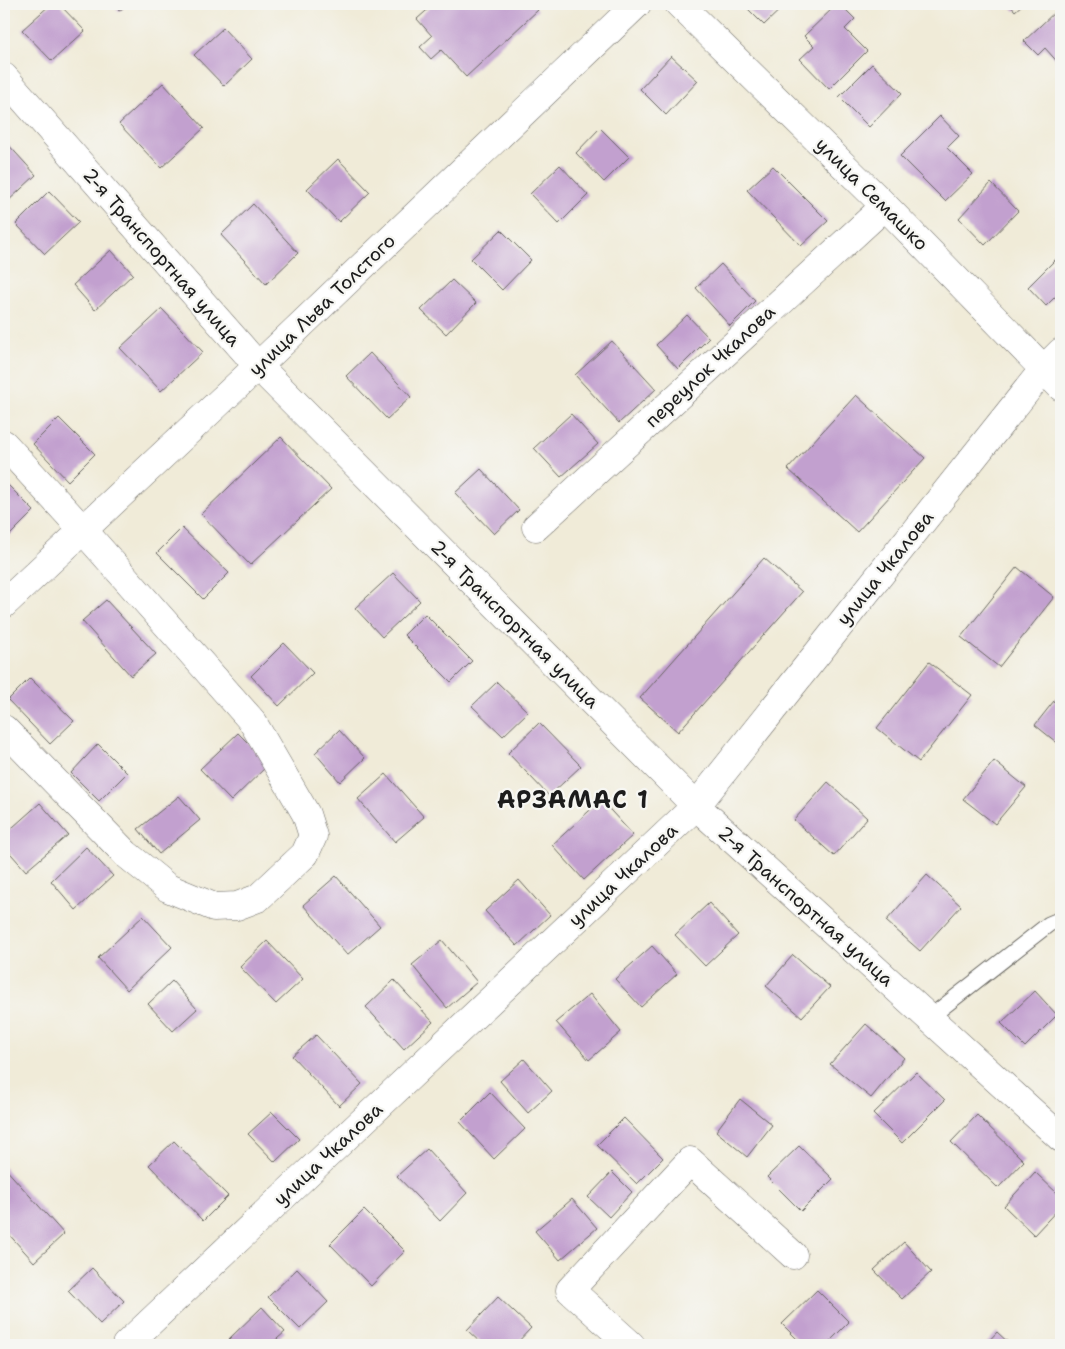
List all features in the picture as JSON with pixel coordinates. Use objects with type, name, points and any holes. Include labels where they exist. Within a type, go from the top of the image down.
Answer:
[{"type":"street","name":"улица Льва Толстого","points":[[4,604],[258,366],[638,4]]},
{"type":"street","name":"улица Семашко","points":[[679,4],[1055,370]]},
{"type":"street","name":"2-я Транспортная улица","points":[[4,77],[258,366],[696,806],[1061,1138]]},
{"type":"street","name":"переулок Чкалова","points":[[536,527],[885,206]]},
{"type":"street","name":"улица Чкалова","points":[[126,1345],[696,806],[1055,370]]},
{"type":"street","points":[[4,444],[252,721],[306,814],[313,836],[305,854],[258,898],[237,906],[214,907],[168,888],[126,854],[4,729]]},
{"type":"street","points":[[631,1345],[570,1290],[690,1161],[793,1255]]},
{"type":"lane","points":[[929,1018],[1049,924],[1061,919]]},
{"type":"building","points":[[51,4],[59,4],[85,31],[52,61],[22,30]]},
{"type":"building","points":[[112,4],[128,4],[119,11]]},
{"type":"building","points":[[434,4],[533,4],[538,10],[466,77],[441,50],[431,59],[420,47],[432,36],[417,19]]},
{"type":"building","points":[[743,4],[786,4],[764,25]]},
{"type":"building","points":[[837,4],[840,4],[855,19],[845,29],[867,51],[829,89],[800,59],[814,46],[804,36]]},
{"type":"building","points":[[1009,4],[1023,4],[1015,11]]},
{"type":"building","points":[[1056,11],[1061,17],[1061,66],[1045,48],[1038,55],[1024,41]]},
{"type":"building","points":[[223,28],[252,59],[224,86],[194,55]]},
{"type":"building","points":[[671,56],[698,81],[666,115],[640,89]]},
{"type":"building","points":[[872,64],[902,93],[869,127],[839,97]]},
{"type":"building","points":[[163,83],[204,128],[161,168],[119,124]]},
{"type":"building","points":[[940,116],[959,136],[947,148],[973,174],[945,201],[900,156]]},
{"type":"building","points":[[600,128],[629,157],[604,182],[576,153]]},
{"type":"building","points":[[5,141],[36,175],[6,203],[4,201]]},
{"type":"building","points":[[338,159],[370,192],[339,222],[307,189]]},
{"type":"building","points":[[560,165],[588,195],[559,224],[530,194]]},
{"type":"building","points":[[773,166],[828,221],[801,246],[747,190]]},
{"type":"building","points":[[991,183],[1018,211],[985,245],[959,218]]},
{"type":"building","points":[[49,191],[79,222],[45,254],[16,224]]},
{"type":"building","points":[[253,204],[298,253],[266,284],[221,235]]},
{"type":"building","points":[[501,230],[531,260],[502,290],[471,259]]},
{"type":"building","points":[[111,250],[133,274],[95,310],[73,285]]},
{"type":"building","points":[[1061,254],[1061,291],[1046,306],[1028,287]]},
{"type":"building","points":[[721,264],[755,301],[730,326],[696,288]]},
{"type":"building","points":[[452,280],[476,303],[446,334],[421,310]]},
{"type":"building","points":[[162,309],[203,352],[161,391],[120,348]]},
{"type":"building","points":[[687,315],[709,338],[678,369],[656,345]]},
{"type":"building","points":[[612,341],[656,389],[619,423],[575,375]]},
{"type":"building","points":[[370,353],[411,397],[387,419],[346,376]]},
{"type":"building","points":[[856,395],[925,458],[857,532],[788,469]]},
{"type":"building","points":[[571,414],[598,444],[561,477],[534,448]]},
{"type":"building","points":[[59,418],[95,454],[68,481],[33,444]]},
{"type":"building","points":[[281,437],[331,489],[250,565],[201,514]]},
{"type":"building","points":[[481,469],[519,510],[494,534],[455,493]]},
{"type":"building","points":[[4,481],[34,511],[6,539],[4,536]]},
{"type":"building","points":[[182,528],[229,573],[203,599],[157,553]]},
{"type":"building","points":[[764,558],[802,592],[678,732],[640,698]]},
{"type":"building","points":[[1017,567],[1054,597],[999,667],[961,637]]},
{"type":"building","points":[[393,573],[420,601],[382,637],[355,608]]},
{"type":"building","points":[[106,600],[156,654],[131,676],[82,621]]},
{"type":"building","points":[[425,614],[472,661],[451,682],[404,635]]},
{"type":"building","points":[[284,643],[313,673],[279,706],[251,676]]},
{"type":"building","points":[[929,662],[972,695],[919,762],[877,728]]},
{"type":"building","points":[[30,678],[74,721],[50,744],[8,700]]},
{"type":"building","points":[[497,682],[528,712],[503,736],[472,706]]},
{"type":"building","points":[[1061,692],[1061,746],[1035,725]]},
{"type":"building","points":[[539,723],[581,766],[549,796],[508,753]]},
{"type":"building","points":[[339,730],[365,758],[340,782],[315,753]]},
{"type":"building","points":[[238,733],[269,764],[231,801],[200,769]]},
{"type":"building","points":[[98,744],[127,773],[99,801],[71,773]]},
{"type":"building","points":[[994,761],[1026,787],[995,824],[963,799]]},
{"type":"building","points":[[386,774],[424,817],[395,842],[358,799]]},
{"type":"building","points":[[828,782],[867,818],[834,856],[794,820]]},
{"type":"building","points":[[179,796],[200,820],[159,854],[138,829]]},
{"type":"building","points":[[601,800],[633,835],[584,880],[552,845]]},
{"type":"building","points":[[40,803],[68,835],[26,871],[4,846],[4,835]]},
{"type":"building","points":[[86,847],[113,876],[76,910],[51,881]]},
{"type":"building","points":[[927,875],[961,906],[920,951],[886,921]]},
{"type":"building","points":[[336,876],[380,926],[347,955],[303,905]]},
{"type":"building","points":[[519,880],[550,915],[517,946],[485,911]]},
{"type":"building","points":[[709,903],[738,935],[705,966],[675,935]]},
{"type":"building","points":[[143,916],[172,947],[127,990],[98,958]]},
{"type":"building","points":[[442,940],[477,982],[447,1008],[412,965]]},
{"type":"building","points":[[267,941],[303,979],[276,1004],[240,967]]},
{"type":"building","points":[[652,946],[677,974],[641,1007],[615,979]]},
{"type":"building","points":[[793,955],[830,987],[802,1017],[766,986]]},
{"type":"building","points":[[394,980],[433,1022],[404,1049],[366,1007]]},
{"type":"building","points":[[172,981],[197,1009],[173,1031],[148,1004]]},
{"type":"building","points":[[1035,991],[1057,1015],[1025,1047],[1001,1023]]},
{"type":"building","points":[[590,994],[621,1032],[589,1060],[556,1022]]},
{"type":"building","points":[[866,1024],[904,1058],[871,1098],[830,1064]]},
{"type":"building","points":[[316,1035],[362,1084],[339,1106],[292,1056]]},
{"type":"building","points":[[524,1059],[552,1091],[528,1113],[500,1081]]},
{"type":"building","points":[[916,1072],[945,1100],[902,1143],[873,1114]]},
{"type":"building","points":[[490,1092],[525,1129],[494,1159],[460,1122]]},
{"type":"building","points":[[740,1099],[772,1125],[747,1157],[716,1131]]},
{"type":"building","points":[[272,1112],[299,1139],[275,1162],[248,1134]]},
{"type":"building","points":[[977,1115],[1024,1161],[998,1188],[951,1142]]},
{"type":"building","points":[[624,1118],[663,1158],[637,1184],[597,1145]]},
{"type":"building","points":[[174,1141],[228,1196],[203,1221],[149,1165]]},
{"type":"building","points":[[799,1146],[833,1179],[801,1211],[767,1177]]},
{"type":"building","points":[[427,1149],[467,1193],[440,1221],[397,1176]]},
{"type":"building","points":[[4,1167],[64,1234],[34,1262],[4,1229]]},
{"type":"building","points":[[612,1172],[632,1192],[609,1217],[588,1197]]},
{"type":"building","points":[[1035,1172],[1061,1197],[1061,1206],[1034,1235],[1004,1206]]},
{"type":"building","points":[[572,1199],[597,1228],[560,1260],[535,1231]]},
{"type":"building","points":[[364,1210],[405,1251],[371,1286],[330,1244]]},
{"type":"building","points":[[904,1242],[931,1272],[902,1299],[874,1270]]},
{"type":"building","points":[[92,1268],[124,1301],[100,1324],[68,1291]]},
{"type":"building","points":[[297,1269],[328,1302],[300,1329],[268,1297]]},
{"type":"building","points":[[817,1290],[849,1322],[826,1345],[803,1345],[782,1324]]},
{"type":"building","points":[[498,1297],[531,1328],[515,1345],[483,1345],[467,1330]]},
{"type":"building","points":[[262,1307],[285,1332],[270,1345],[235,1345],[229,1339]]},
{"type":"building","points":[[997,1332],[1011,1345],[985,1345]]},
{"type":"district","name":"АРЗАМАС 1","points":[[573,800]]}]
